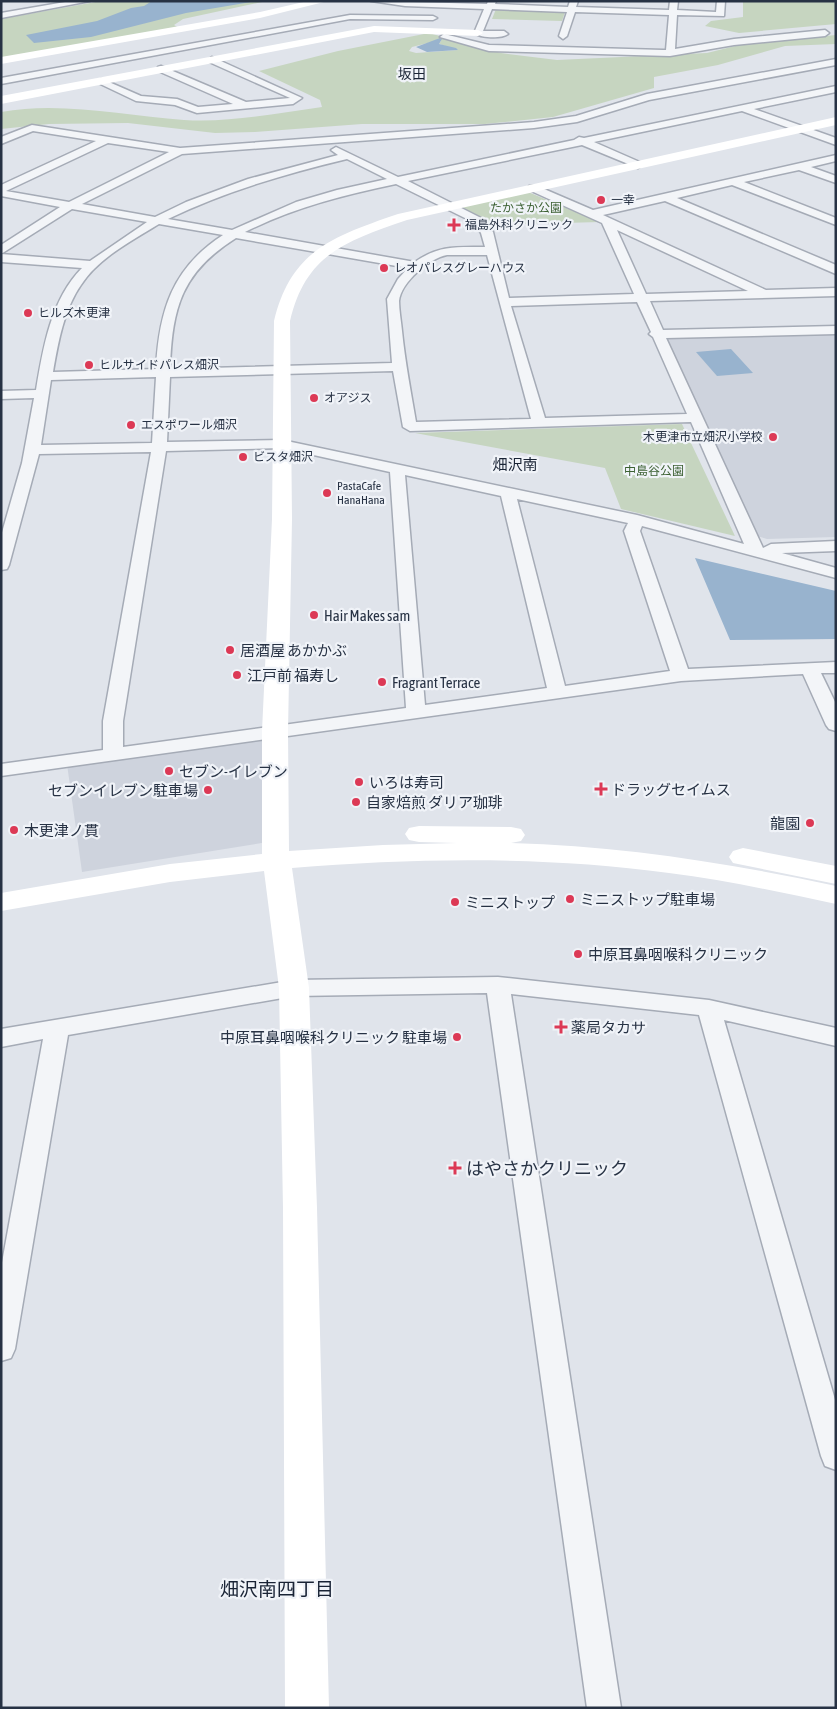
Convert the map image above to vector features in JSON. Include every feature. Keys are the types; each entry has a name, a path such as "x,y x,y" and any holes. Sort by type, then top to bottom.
{"street":[{"path":"20,1 42,10"},
{"path":"1,16 86,1"},
{"path":"1,61 212,24 323,1"},
{"path":"375,1 572,6 620,11 721,14 721,1"},
{"path":"620,11 622,1"},
{"path":"670,53 664,39 674,1"},
{"path":"426,31 440,3"},
{"path":"478,33 491,4"},
{"path":"572,6 572,23 559,36 573,36"},
{"path":"1,81 355,16 433,18"},
{"path":"212,24 276,47"},
{"path":"1,100 374,29 513,34"},
{"path":"444,37 489,48 519,45 670,53 734,42 825,32"},
{"path":"144,55 247,106"},
{"path":"100,81 139,99 177,102 196,110 292,101 297,98 212,60"},
{"path":"1,140 32,128 180,150 501,133 577,119 622,103 688,89 836,62"},
{"path":"20,77 48,91"},
{"path":"688,89 706,95"},
{"path":"113,754 113,721 159,446 166,334 172,300 187,274 210,250 234,234 298,205 396,180 836,89"},
{"path":"724,102 836,142"},
{"path":"306,1708 300,1208 294,988 275,851 275,731 282,519 282,321 284,305 297,275 308,263 326,251 366,230 403,217 836,121"},
{"path":"542,124 638,165"},
{"path":"1,189 106,140"},
{"path":"320,142 483,224 540,422"},
{"path":"1,251 32,228 180,150"},
{"path":"1,565 9,510 32,450 57,325 72,288 92,265 121,242 155,220 221,190 273,174 348,156"},
{"path":"592,214 836,158"},
{"path":"799,166 836,180"},
{"path":"734,182 836,222"},
{"path":"533,188 766,294"},
{"path":"1,193 417,266"},
{"path":"666,197 836,270"},
{"path":"607,221 656,334 756,551"},
{"path":"491,251 438,252 417,266 402,282 393,299 399,366 410,427 694,418"},
{"path":"1,258 92,265"},
{"path":"504,302 836,292"},
{"path":"656,334 836,330"},
{"path":"46,376 399,366"},
{"path":"1,395 42,394"},
{"path":"32,450 282,444 637,520 836,573"},
{"path":"397,468 416,712"},
{"path":"508,493 557,692"},
{"path":"637,520 632,531 681,674"},
{"path":"756,551 836,546"},
{"path":"1,770 681,674 836,667"},
{"path":"810,669 836,725"},
{"path":"1,885 275,851 463,833 635,843 735,856 836,875"},
{"path":"1,902 225,866 275,851 549,853 654,862 740,876 836,895"},
{"path":"498,985 604,1708"},
{"path":"1,1038 294,988 498,985 709,1008 836,1037"},
{"path":"709,1008 836,1456"},
{"path":"1,1349 57,1028"}],"shaded area":[{"name":"木更津市立畑沢小学校","path":"836,333 836,537 767,539 757,536 664,339 672,336"},
{"path":"275,731 274,841 82,872 66,757"}],"green space":[{"path":"101,1 267,1 183,19 174,25 179,28 1,59 1,19"},
{"path":"743,1 836,1 836,24 739,33 705,26 711,21 743,17"},
{"path":"496,9 565,12 562,21 492,19"},
{"path":"429,33 501,53 557,60 707,53 743,44 836,35 836,44 785,46 718,65 654,77 654,88 553,117 485,124 362,124 215,133 128,123 49,124 1,129 1,112 24,109 93,110 201,121 253,117 322,107 320,100 259,71 338,51","holes":["441,41 439,44 458,50 416,53 409,51 412,47"]},
{"name":"たかさか公園","path":"528,192 600,222 492,225 460,207"},
{"name":"中島谷公園","path":"682,424 735,536 621,509 605,468 415,433"}],"water":[{"path":"152,1 251,2 186,13 91,37 34,43 26,35 97,21 131,8 144,6"},
{"path":"440,38 442,39 439,44 458,50 427,52 416,47"},
{"path":"731,349 753,373 717,376 696,352"},
{"path":"695,558 836,591 836,639 730,640"}],"place":[{"name":"一幸","path":"601,200"},
{"name":"福島外科クリニック","path":"454,225"},
{"name":"レオパレスグレーハウス","path":"384,268"},
{"name":"ヒルズ木更津","path":"28,313"},
{"name":"ヒルサイドパレス畑沢","path":"89,365"},
{"name":"オアジス","path":"314,398"},
{"name":"エスポワール畑沢","path":"131,425"},
{"name":"木更津市立畑沢小学校","path":"773,437"},
{"name":"ビスタ畑沢","path":"243,457"},
{"name":"PastaCafe HanaHana","path":"327,493"},
{"name":"Hair Makes sam","path":"314,615"},
{"name":"居酒屋 あかかぶ","path":"230,650"},
{"name":"江戸前 福寿し","path":"237,675"},
{"name":"Fragrant Terrace","path":"382,682"},
{"name":"セブン-イレブン","path":"169,771"},
{"name":"いろは寿司","path":"359,782"},
{"name":"ドラッグセイムス","path":"601,789"},
{"name":"セブンイレブン駐車場","path":"208,790"},
{"name":"自家焙煎 ダリア珈琲","path":"356,802"},
{"name":"龍園","path":"810,823"},
{"name":"木更津ノ貫","path":"14,830"},
{"name":"ミニストップ駐車場","path":"570,899"},
{"name":"ミニストップ","path":"455,902"},
{"name":"中原耳鼻咽喉科クリニック","path":"578,954"},
{"name":"薬局タカサ","path":"561,1027"},
{"name":"中原耳鼻咽喉科クリニック 駐車場","path":"457,1037"},
{"name":"はやさかクリニック","path":"455,1168"}],"district":[{"name":"坂田","path":"412,74"},
{"name":"畑沢南","path":"515,464"},
{"name":"畑沢南四丁目","path":"277,1589"}]}
